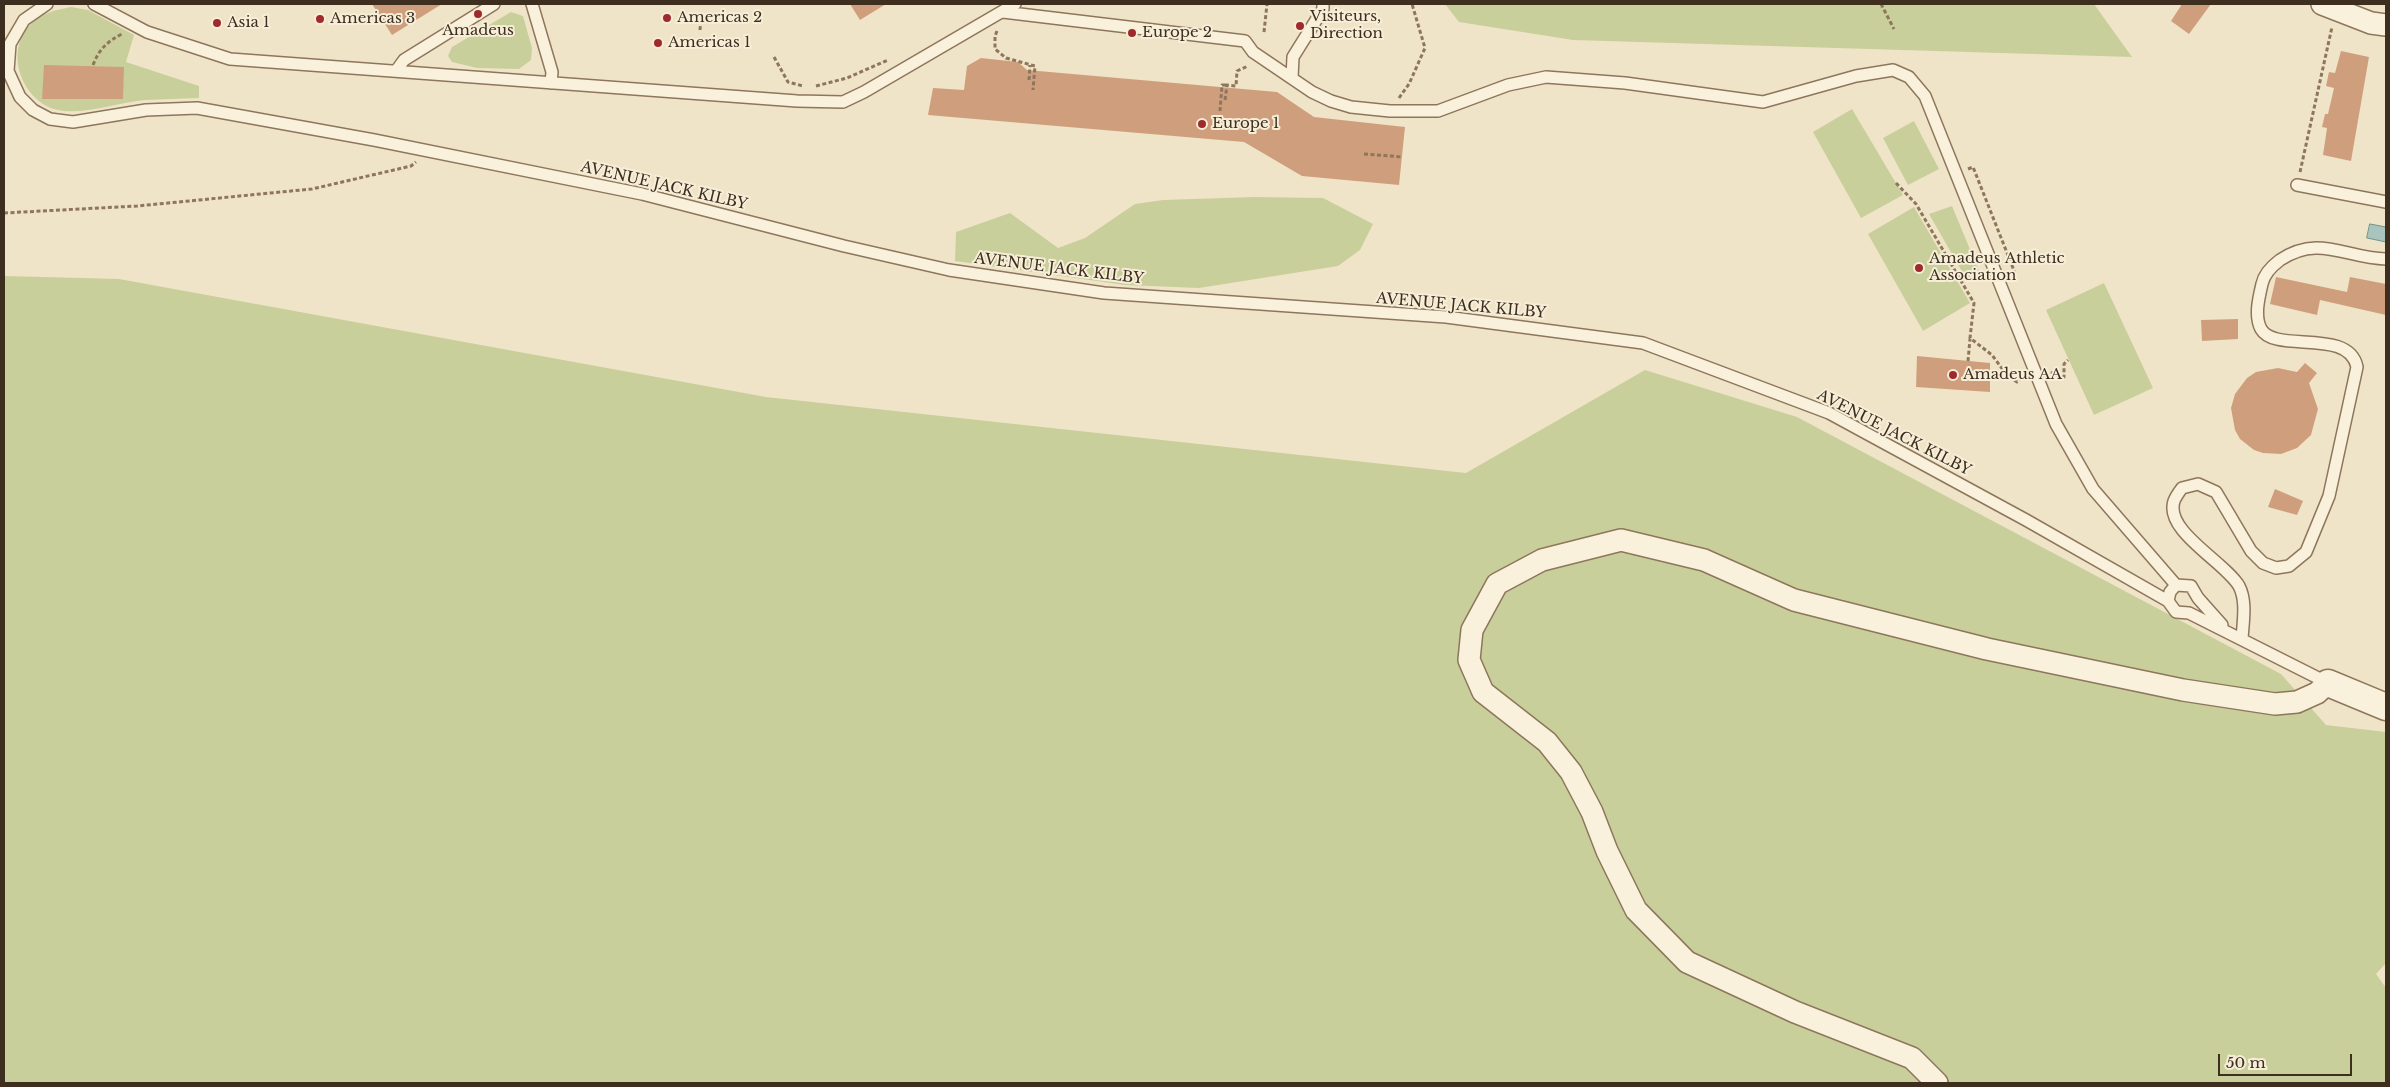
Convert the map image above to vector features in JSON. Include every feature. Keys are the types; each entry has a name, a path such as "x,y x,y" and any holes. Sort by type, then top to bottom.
{"street":[{"path":"2329,7 2371,23 2386,25"},
{"path":"1937,1083 1912,1058 1795,1012 1687,962 1636,910 1606,851 1592,812 1571,772 1547,742 1484,692 1469,660 1472,630 1497,584 1542,560 1621,540 1704,560 1794,600 1987,649 2183,690 2275,704 2298,702 2317,693 2328,683 2386,706"}],"lane":[{"name":"AVENUE JACK KILBY","path":"47,4 24,20 10,44 8,71 20,97 33,110 50,119 73,122 146,110 197,108 430,151 642,194 844,246 949,270 1104,293 1446,317 1644,343 1829,413 2026,520 2168,601 2176,612 2189,612 2328,683"},
{"path":"94,4 147,32 230,59 843,102 864,92 1015,4"},
{"path":"396,71 404,60 494,4"},
{"path":"532,4 552,72 551,83"},
{"path":"1292,78 1294,57 1323,9 1324,4"},
{"path":"1003,12 1246,41 1253,52 1331,102 1351,107 1390,111 1438,111 1508,85 1546,77 1625,83 1764,102 1856,76 1893,70 1909,77 1925,96 2056,424 2093,489 2176,585 2170,592 2168,601"},
{"path":"2297,185 2386,202"},
{"path":"2242,639 2244,601 2239,587 2230,573 2184,533 2174,517 2174,502 2182,488 2198,484 2216,492 2252,551 2263,563 2276,568 2289,566 2306,552 2329,496 2357,367 2355,360 2349,352 2336,346 2270,337 2261,329 2258,317 2258,300 2263,278 2274,264 2295,250 2312,248 2335,249 2370,258 2386,259"},
{"name":"AVENUE JACK KILBY","path":"2176,585 2191,586 2198,598 2227,630"},
{"path":"2189,612 2197,604 2198,598"}],"path":[{"path":"1264,32 1268,4"},
{"path":"1390,111 1409,84 1424,48 1412,4"},
{"path":"1881,4 1894,29"},
{"path":"2297,185 2329,7"},
{"path":"700,30 701,18"},
{"path":"998,28 995,36 995,49 1006,58 1035,66 1033,90"},
{"path":"93,65 97,55 109,40 123,33 138,40 147,32"},
{"path":"774,57 788,82 809,88 847,78 891,58"},
{"path":"1029,80 1030,65"},
{"path":"1220,110 1222,85 1236,86 1237,72"},
{"path":"1226,85 1226,100"},
{"path":"4,213 137,206 312,189 411,166 430,151"},
{"path":"1364,154 1402,157"},
{"path":"1967,170 1973,167 2015,273"},
{"path":"1896,183 1916,204 1974,303 1968,361"},
{"path":"1970,338 1992,355 2006,374 2017,382 2025,376"},
{"path":"2045,367 2062,378 2064,377 2064,364 2068,360"}],"green space":[{"path":"1445,4 2094,4 2132,57 1573,40 1459,22"},
{"path":"71,7 88,10 134,35 126,62 199,86 199,98 135,101 75,111 54,109 43,104 25,85 20,73 18,48 22,36 34,21 59,9"},
{"path":"511,12 523,16 532,48 531,60 519,69 477,68 452,62 448,56 452,47"},
{"path":"1852,109 1903,195 1861,218 1813,132"},
{"path":"1914,121 1939,169 1908,185 1883,138"},
{"path":"1255,197 1323,198 1373,224 1360,250 1338,266 1199,288 1125,285 955,261 956,232 1010,213 1058,248 1085,238 1135,204 1163,200"},
{"path":"1952,206 1981,276 1968,282 1929,214"},
{"name":"Amadeus Athletic Association","path":"1914,207 1970,303 1923,331 1868,234"},
{"path":"4,276 119,279 766,397 1466,473 1645,370 1797,417 2281,674 2326,725 2386,732 2386,963 2376,974 2386,988 2386,1083 4,1083"},
{"path":"2104,283 2153,388 2094,415 2046,310"}],"water":[{"path":"2370,224 2386,227 2386,242 2367,238"}],"building":[{"path":"372,4 442,4 392,35"},
{"path":"850,4 886,4 860,20"},
{"path":"2182,4 2211,4 2189,34 2171,21"},
{"path":"2341,51 2369,57 2351,161 2323,155 2327,128 2322,127 2325,114 2328,114 2334,88 2326,86 2329,72 2335,73"},
{"name":"Europe 1","path":"981,58 1018,62 1027,70 1277,92 1314,117 1405,127 1399,185 1302,176 1244,142 928,115 933,88 964,90 967,66"},
{"path":"44,65 124,67 123,99 42,99"},
{"path":"2276,277 2347,292 2350,277 2386,284 2386,315 2320,300 2317,315 2270,304"},
{"path":"2238,319 2238,339 2202,341 2201,320"},
{"name":"Amadeus AA","path":"1917,356 1990,363 1990,392 1916,387"},
{"path":"2305,363 2317,373 2309,383 2318,409 2311,435 2297,448 2281,454 2263,453 2254,450 2240,439 2235,430 2231,408 2235,394 2247,378 2256,372 2278,368 2297,372"},
{"path":"2275,489 2303,501 2297,515 2268,507"}],"place":[{"name":"Amadeus","path":"478,14"},
{"name":"Americas 2","path":"667,18"},
{"name":"Americas 3","path":"320,19"},
{"name":"Asia 1","path":"217,23"},
{"name":"Visiteurs, Direction","path":"1300,26"},
{"name":"Europe 2","path":"1132,33"},
{"name":"Americas 1","path":"658,43"},
{"name":"Europe 1","path":"1202,124"},
{"name":"Amadeus Athletic Association","path":"1919,268"},
{"name":"Amadeus AA","path":"1953,375"}]}
